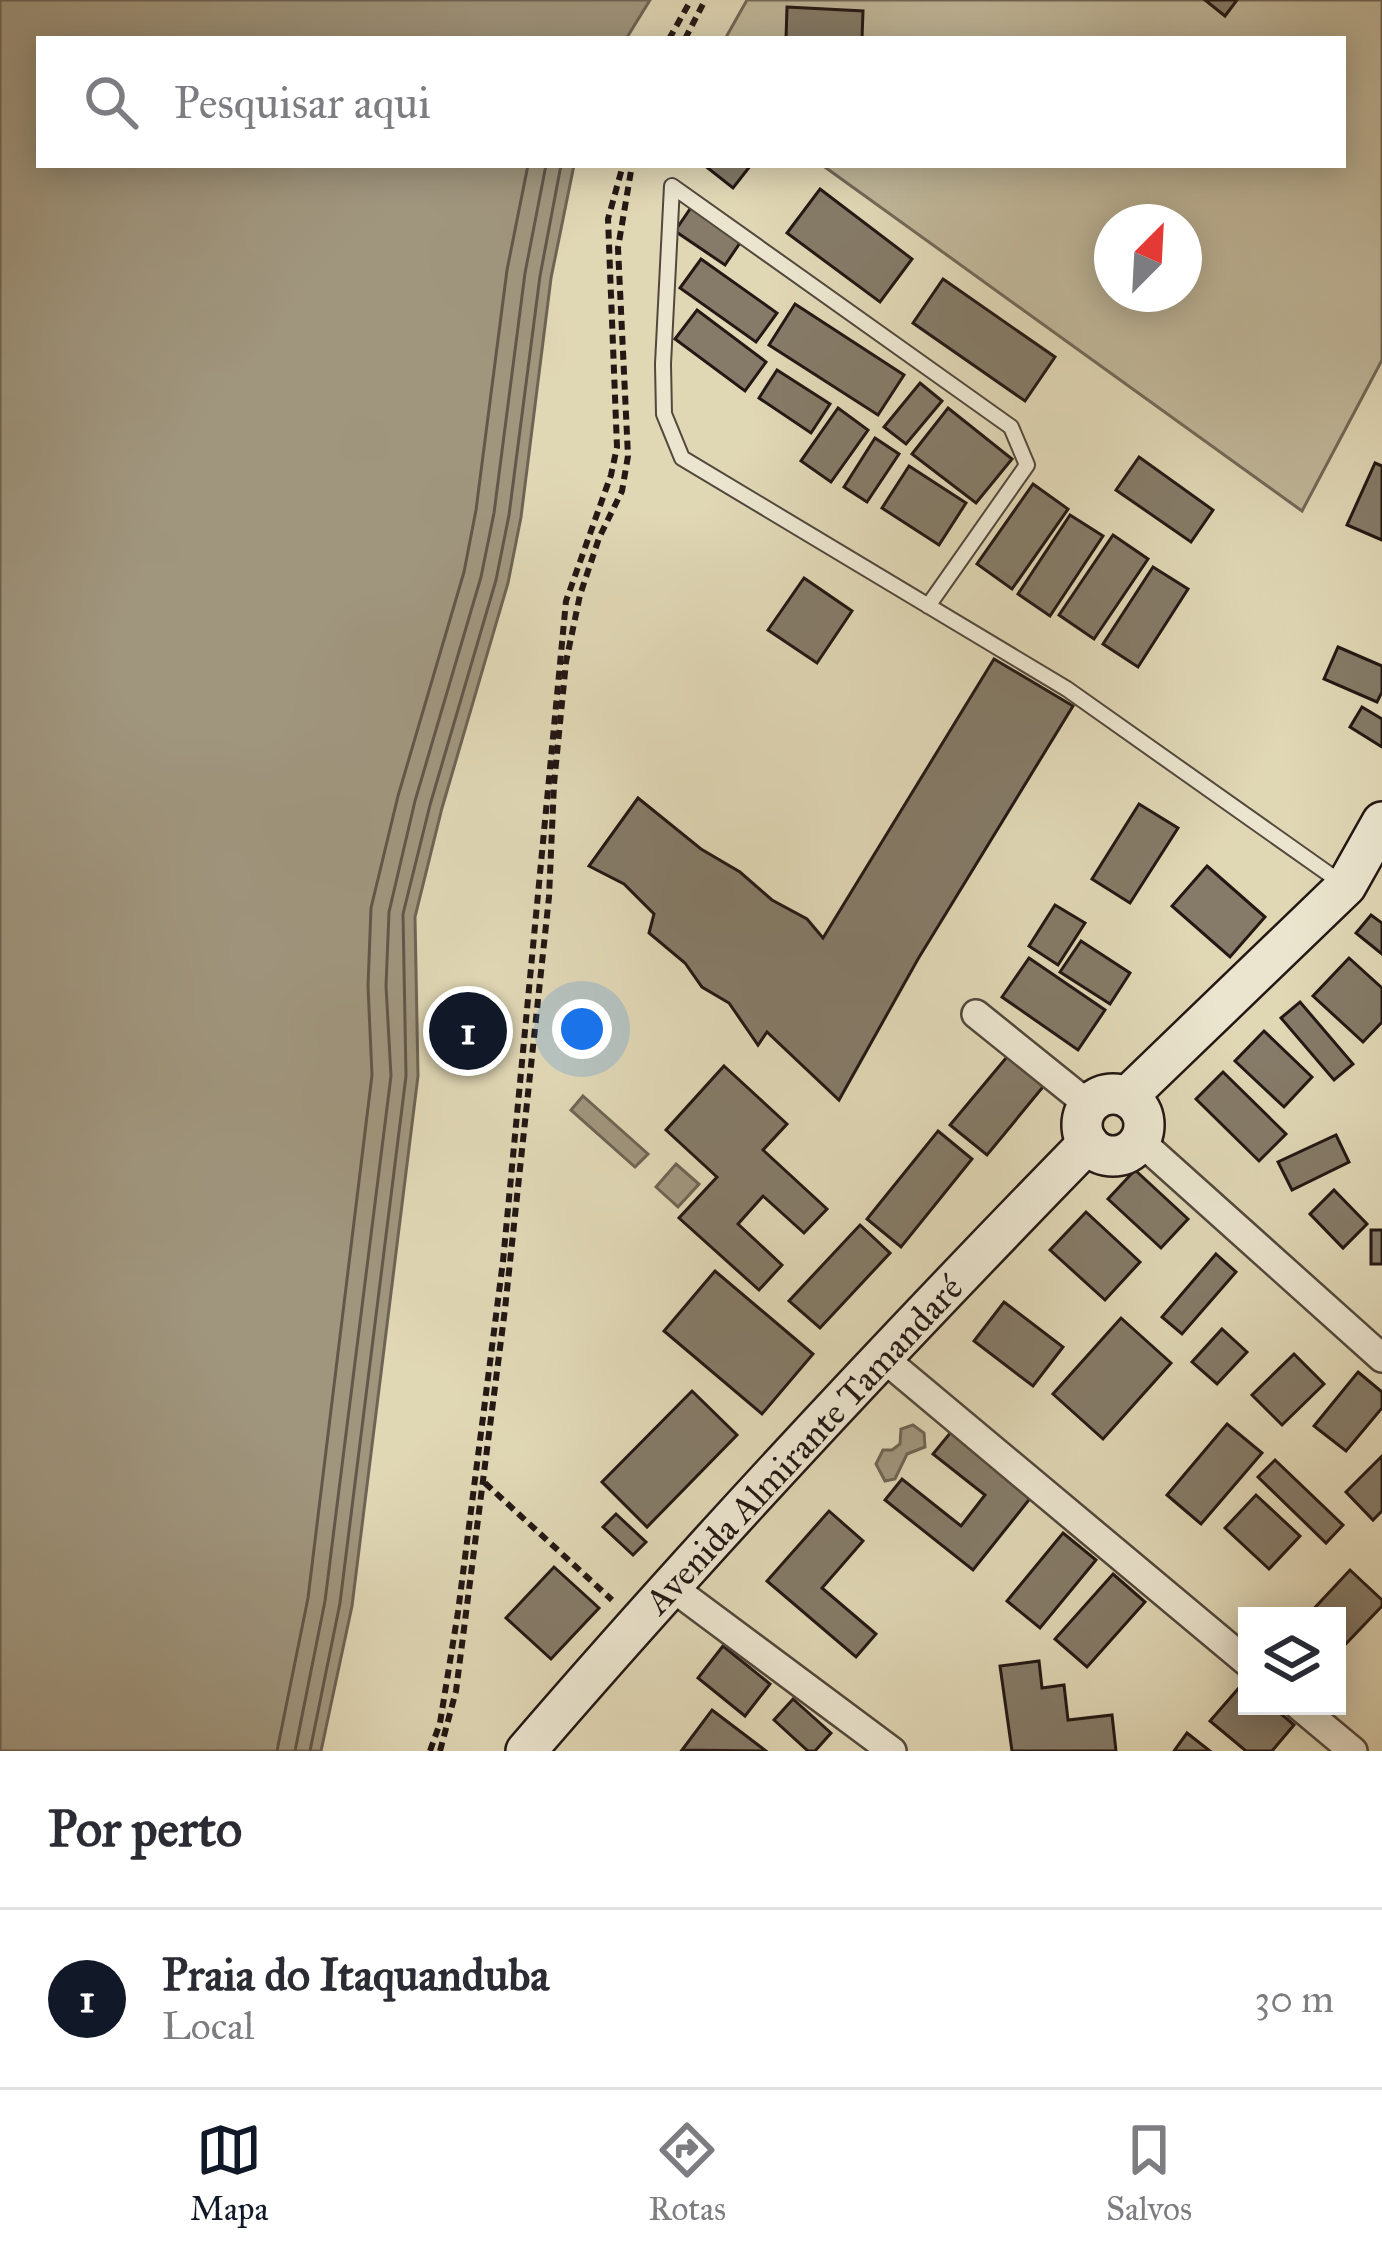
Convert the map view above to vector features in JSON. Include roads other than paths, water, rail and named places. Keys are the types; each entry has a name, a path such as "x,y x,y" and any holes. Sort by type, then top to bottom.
{"main road":[{"name":"Avenida Almirante Tamandaré","path":"526,1751 669,1585 1101,1115 1346,886 1382,822"},
{"path":"1142,1111 1141,1141 1115,1156 1095,1150 1101,1115 1142,1111"}],"street":[{"path":"976,1014 1101,1115"},
{"path":"1141,1141 1382,1358"},
{"path":"881,1355 1238,1654"},
{"path":"669,1585 892,1751"},
{"path":"1310,1715 1353,1751"}],"lane":[{"path":"928,606 1027,466 1010,427 672,185 664,414 682,458 928,606 1067,689 1346,886"}],"water":[{"path":"0,0 650,0 628,36 36,36 36,168 573,168 551,278 521,517 508,583 415,917 418,1076 352,1606 321,1751 0,1751"},
{"path":"583,1096 648,1154 635,1167 571,1110"},
{"path":"676,1164 699,1184 678,1207 656,1187"},
{"path":"913,1425 924,1433 925,1447 907,1454 895,1479 885,1481 876,1464 883,1450 900,1444 901,1429"}],"place":[{"name":"Praia do Itaquanduba","path":"468,1031"}]}
